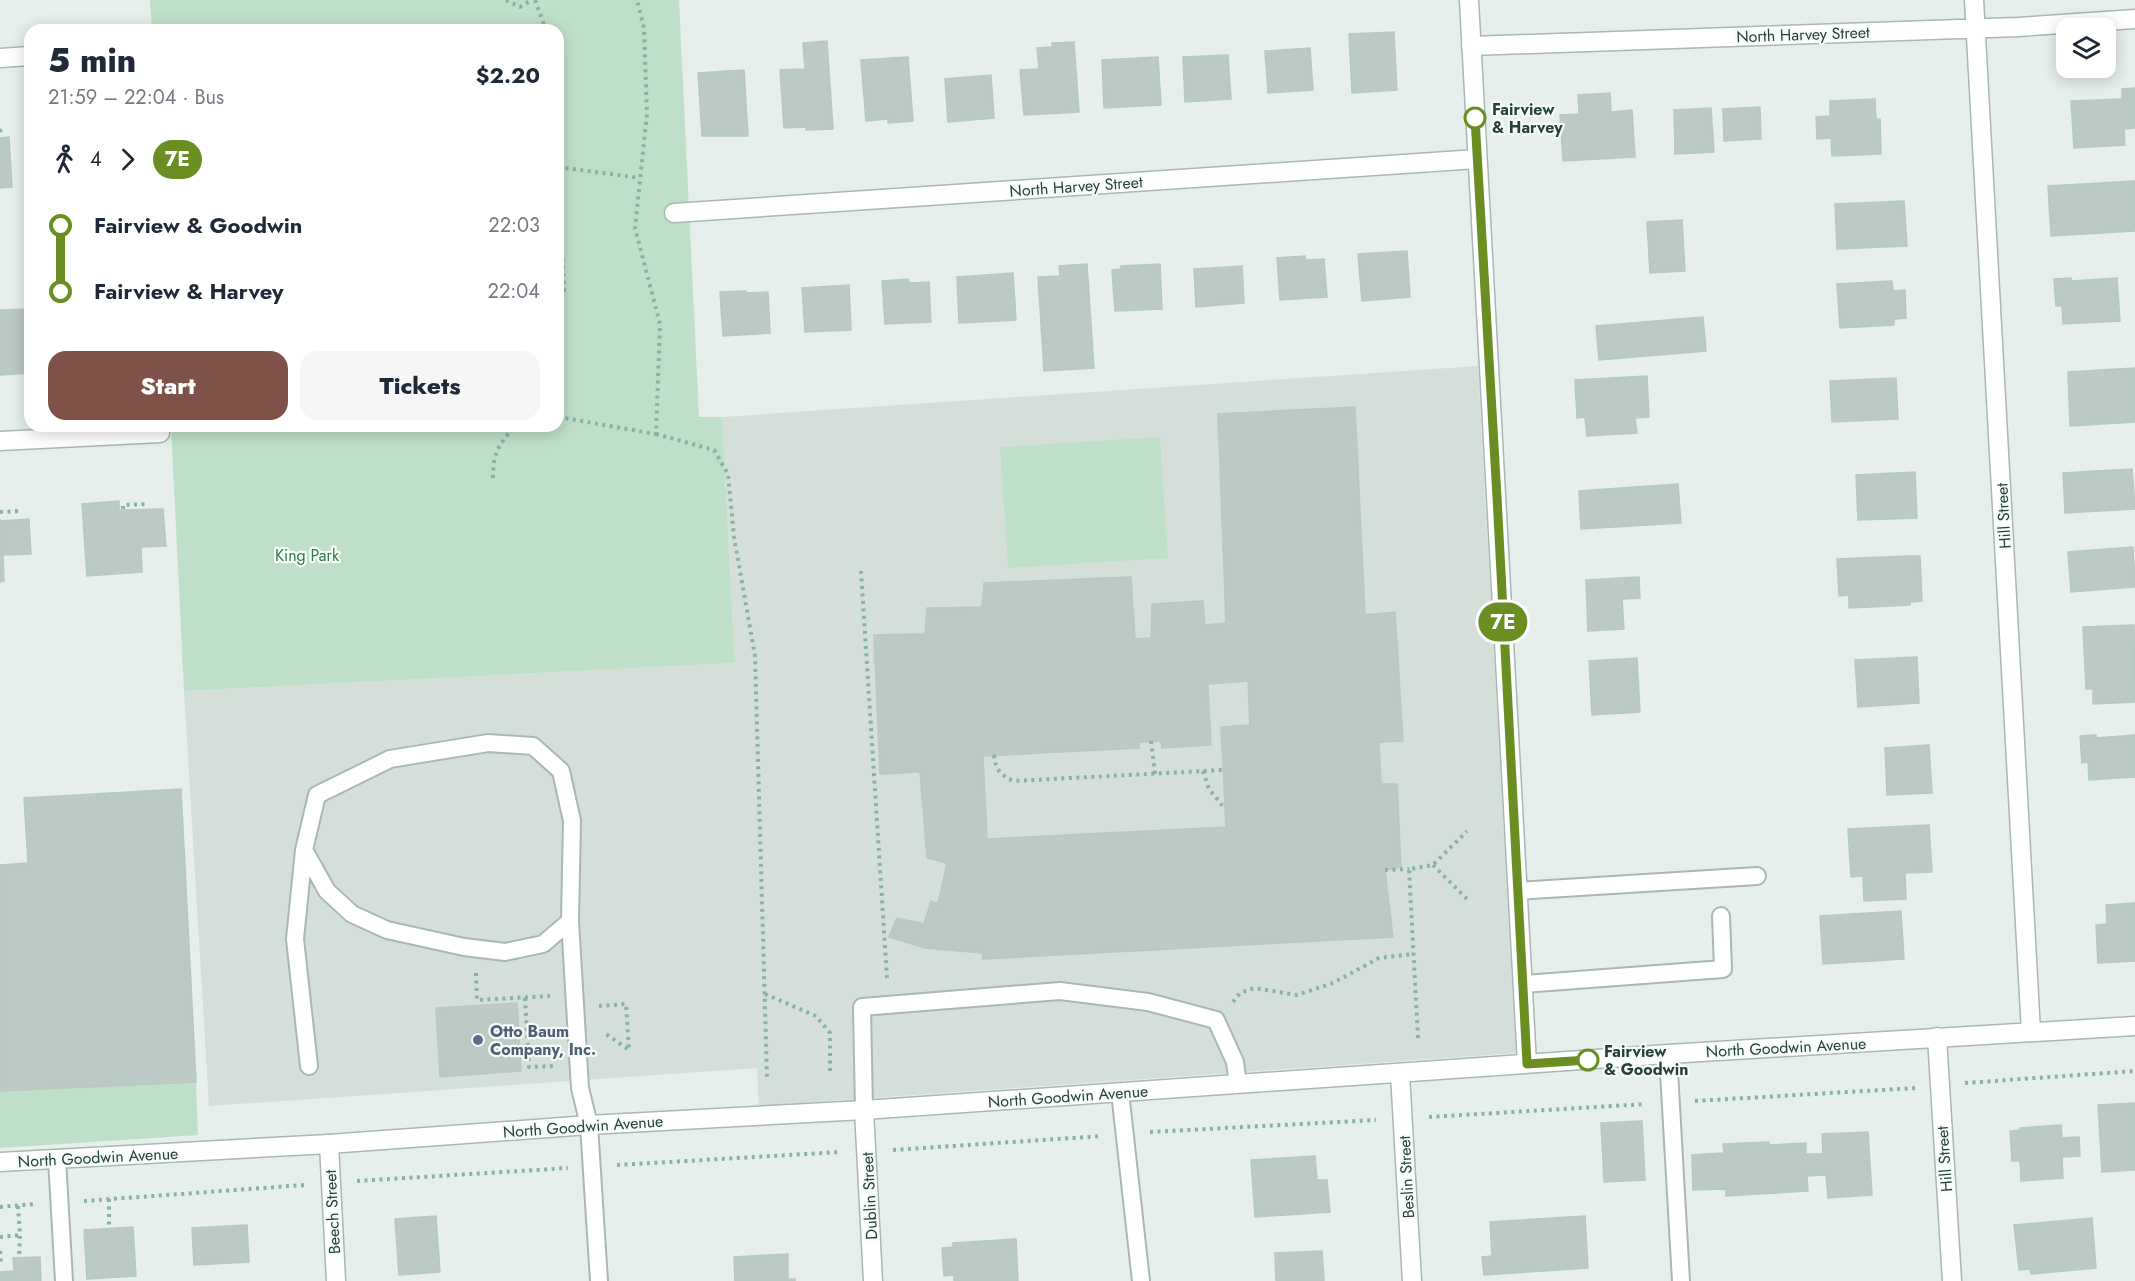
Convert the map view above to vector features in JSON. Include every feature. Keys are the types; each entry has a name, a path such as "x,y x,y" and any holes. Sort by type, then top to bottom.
{"street":[{"path":"1468,0 1497,485 1527,1064"},
{"name":"Hill Street","path":"1974,0 2031,1032"},
{"name":"North Harvey Street","path":"1471,46 2018,27 2135,19"},
{"path":"0,58 24,56"},
{"name":"North Harvey Street","path":"674,213 1477,159"},
{"path":"0,441 160,433"},
{"name":"North Goodwin Avenue","path":"0,1162 864,1110 1668,1054 2135,1026"},
{"name":"Hill Street","path":"1937,1037 1952,1281"},
{"name":"Beslin Street","path":"1400,1074 1412,1281"},
{"name":"Dublin Street","path":"864,1110 873,1281"},
{"name":"Beech Street","path":"329,1144 336,1281"}],"lane":[{"path":"309,1066 295,939 304,850 317,795 390,759 488,743 533,746 561,771 572,820 570,921 578,1065 580,1088 589,1125 598,1281"},
{"path":"304,850 327,891 352,914 387,930 505,952 543,944 570,921"},
{"path":"1517,891 1757,876"},
{"path":"1523,984 1723,969 1721,916"},
{"path":"864,1110 862,1007 1060,991 1149,1002 1216,1020 1235,1062 1238,1084"},
{"path":"1668,1054 1681,1281"},
{"path":"1120,1092 1141,1281"},
{"path":"57,1159 64,1281"}],"path":[{"path":"506,0 519,7 533,0 543,24"},
{"path":"637,0 644,28 646,114 635,228 660,324 656,434"},
{"path":"564,168 640,178"},
{"path":"564,264 564,290"},
{"path":"564,418 656,434 714,450 728,474 734,537 755,656 767,1078"},
{"path":"493,478 493,459 510,432"},
{"path":"123,509 123,505 148,504"},
{"path":"0,512 22,511"},
{"path":"861,571 887,978"},
{"path":"1151,741 1155,774"},
{"path":"994,755 995,765 1003,777 1014,781 1223,770"},
{"path":"1203,771 1209,789 1225,809"},
{"path":"1385,870 1433,865 1467,831"},
{"path":"1433,865 1470,902"},
{"path":"1409,869 1418,1038"},
{"path":"474,948 477,1000 525,998 575,1005 626,1004 629,1050 575,1005"},
{"path":"1228,1010 1240,993 1254,988 1297,996 1333,983 1379,958 1413,954"},
{"path":"765,994 816,1016 830,1033 830,1074"},
{"path":"525,998 529,1067 578,1065"},
{"path":"1968,1083 2135,1071"},
{"path":"79,1201 298,1185"},
{"path":"108,1199 109,1229"},
{"path":"0,1207 39,1204"},
{"path":"18,1206 19,1258"},
{"path":"0,1237 20,1235"},
{"path":"0,1251 1,1265"}],"shaded area":[{"path":"1478,366 1516,1053 759,1106 757,1068 209,1106 184,691 735,663 722,417"}],"green space":[{"name":"King Park","path":"150,0 679,0 699,417 722,417 735,663 184,691 171,432 564,432 564,24 152,24"},
{"path":"1160,437 1168,558 1008,568 1000,447"},
{"path":"196,1082 198,1135 0,1148 0,1091"}],"building":[{"path":"1394,32 1397,90 1352,93 1349,34"},
{"path":"827,41 833,129 784,128 780,70 805,69 803,43"},
{"path":"1074,42 1079,112 1024,115 1020,70 1039,69 1037,48 1052,47 1052,43"},
{"path":"1310,48 1313,90 1268,93 1265,51"},
{"path":"1228,55 1231,99 1185,102 1183,57"},
{"path":"908,57 913,121 888,123 888,119 866,121 861,60"},
{"path":"1158,57 1161,105 1104,108 1102,60"},
{"path":"744,70 748,136 702,136 698,73"},
{"path":"991,75 994,118 948,122 945,79"},
{"path":"2135,88 2135,128 2124,129 2125,145 2074,148 2071,101 2122,99 2122,89"},
{"path":"1610,93 1611,112 1632,110 1635,157 1563,161 1560,115 1579,114 1578,95"},
{"path":"1875,99 1876,119 1880,119 1881,154 1832,156 1831,138 1817,139 1816,117 1830,116 1830,101"},
{"path":"1760,107 1761,139 1724,141 1723,109"},
{"path":"1711,108 1714,152 1675,154 1674,110"},
{"path":"9,137 12,187 0,188 0,138"},
{"path":"2135,181 2135,231 2051,236 2048,186"},
{"path":"1904,201 1907,246 1837,249 1835,204"},
{"path":"1682,220 1685,271 1650,273 1647,222"},
{"path":"1407,251 1410,297 1362,301 1358,254"},
{"path":"1305,256 1306,260 1324,259 1327,297 1280,300 1277,258"},
{"path":"1087,264 1094,368 1044,371 1038,277 1060,276 1059,266"},
{"path":"1160,264 1162,309 1115,311 1112,270 1121,269 1121,266"},
{"path":"1242,266 1244,303 1196,307 1194,269"},
{"path":"1013,273 1016,320 959,323 957,277"},
{"path":"2071,278 2071,281 2117,278 2120,321 2063,324 2062,306 2056,306 2054,279"},
{"path":"908,279 909,283 929,282 931,322 885,324 882,281"},
{"path":"1892,281 1893,291 1905,290 1906,318 1894,319 1894,325 1840,328 1837,284"},
{"path":"849,285 851,330 805,332 802,288"},
{"path":"746,291 746,293 768,292 770,333 723,336 720,292"},
{"path":"24,309 24,373 0,375 0,310"},
{"path":"1703,317 1706,351 1599,360 1596,326"},
{"path":"2135,368 2135,422 2070,426 2068,372"},
{"path":"1647,376 1649,417 1635,418 1637,433 1587,436 1585,417 1577,418 1575,380"},
{"path":"1896,378 1898,419 1832,422 1830,381"},
{"path":"1355,407 1365,615 1395,612 1403,741 1379,742 1381,784 1397,784 1401,867 1385,870 1393,937 983,959 982,953 925,948 889,937 897,918 924,924 931,901 938,904 947,863 927,858 920,772 880,774 874,635 925,634 927,608 982,607 984,583 1131,577 1135,639 1151,638 1152,604 1203,601 1205,625 1226,623 1218,414","holes":["1248,681 1250,725 1221,727 1226,827 987,839 983,756 1139,748 1139,742 1161,741 1162,748 1211,745 1208,684"]},
{"path":"2132,469 2135,509 2065,513 2063,473"},
{"path":"1915,472 1917,518 1858,520 1856,475"},
{"path":"1678,484 1681,523 1581,529 1579,491"},
{"path":"119,501 119,510 163,509 166,546 141,547 142,572 87,576 82,504"},
{"path":"29,519 31,554 3,555 4,581 0,582 0,521"},
{"path":"2133,547 2135,587 2071,592 2068,552"},
{"path":"1920,556 1922,601 1910,602 1910,605 1849,608 1849,595 1839,596 1837,559"},
{"path":"1639,577 1640,598 1622,599 1624,629 1588,631 1586,580"},
{"path":"2134,625 2135,702 2093,704 2093,689 2086,689 2083,627"},
{"path":"1917,657 1919,703 1858,707 1855,660"},
{"path":"1637,658 1640,712 1592,715 1589,661"},
{"path":"2096,735 2096,738 2135,735 2135,777 2089,780 2088,762 2082,763 2080,736"},
{"path":"1929,745 1932,793 1887,795 1885,748"},
{"path":"181,789 196,1082 0,1091 0,865 28,863 24,798"},
{"path":"1929,825 1932,872 1905,873 1906,899 1864,901 1863,876 1851,877 1848,829"},
{"path":"2135,903 2135,961 2098,963 2096,925 2107,924 2106,905"},
{"path":"1901,911 1904,959 1823,964 1820,916"},
{"name":"Otto Baum Company, Inc.","path":"517,1003 521,1071 440,1077 436,1008"},
{"path":"2135,1103 2135,1170 2102,1172 2098,1105"},
{"path":"1642,1121 1645,1180 1604,1182 1601,1123"},
{"path":"2061,1125 2062,1138 2079,1137 2080,1156 2062,1157 2063,1178 2021,1181 2020,1161 2012,1161 2010,1131 2021,1130 2020,1128"},
{"path":"1868,1132 1872,1195 1828,1198 1826,1175 1807,1176 1808,1191 1726,1196 1726,1189 1693,1190 1692,1155 1724,1153 1723,1144 1806,1143 1806,1154 1823,1154 1822,1134"},
{"path":"1315,1156 1317,1180 1327,1180 1330,1212 1255,1217 1251,1160"},
{"path":"436,1216 440,1272 399,1275 395,1219"},
{"path":"1585,1216 1588,1268 1484,1275 1482,1257 1492,1256 1490,1222"},
{"path":"2092,1218 2096,1268 2031,1274 2030,1269 2019,1270 2014,1225"},
{"path":"247,1225 249,1262 194,1265 192,1228"},
{"path":"133,1227 136,1276 87,1279 84,1230"},
{"path":"1016,1239 1018,1281 954,1281 954,1275 944,1276 942,1248 953,1247 953,1243"},
{"path":"1322,1251 1324,1281 1276,1281 1275,1253"},
{"path":"788,1254 788,1279 795,1279 795,1281 735,1281 734,1257"},
{"path":"40,1257 41,1281 0,1281 0,1272 14,1271 13,1258"}],"bus line":[{"name":"7E","path":"1475,118 1527,1064 1588,1060"}],"place":[{"name":"Fairview & Harvey","path":"1475,118"},
{"name":"Otto Baum Company, Inc.","path":"478,1040"},
{"name":"Fairview & Goodwin","path":"1588,1060"}]}
